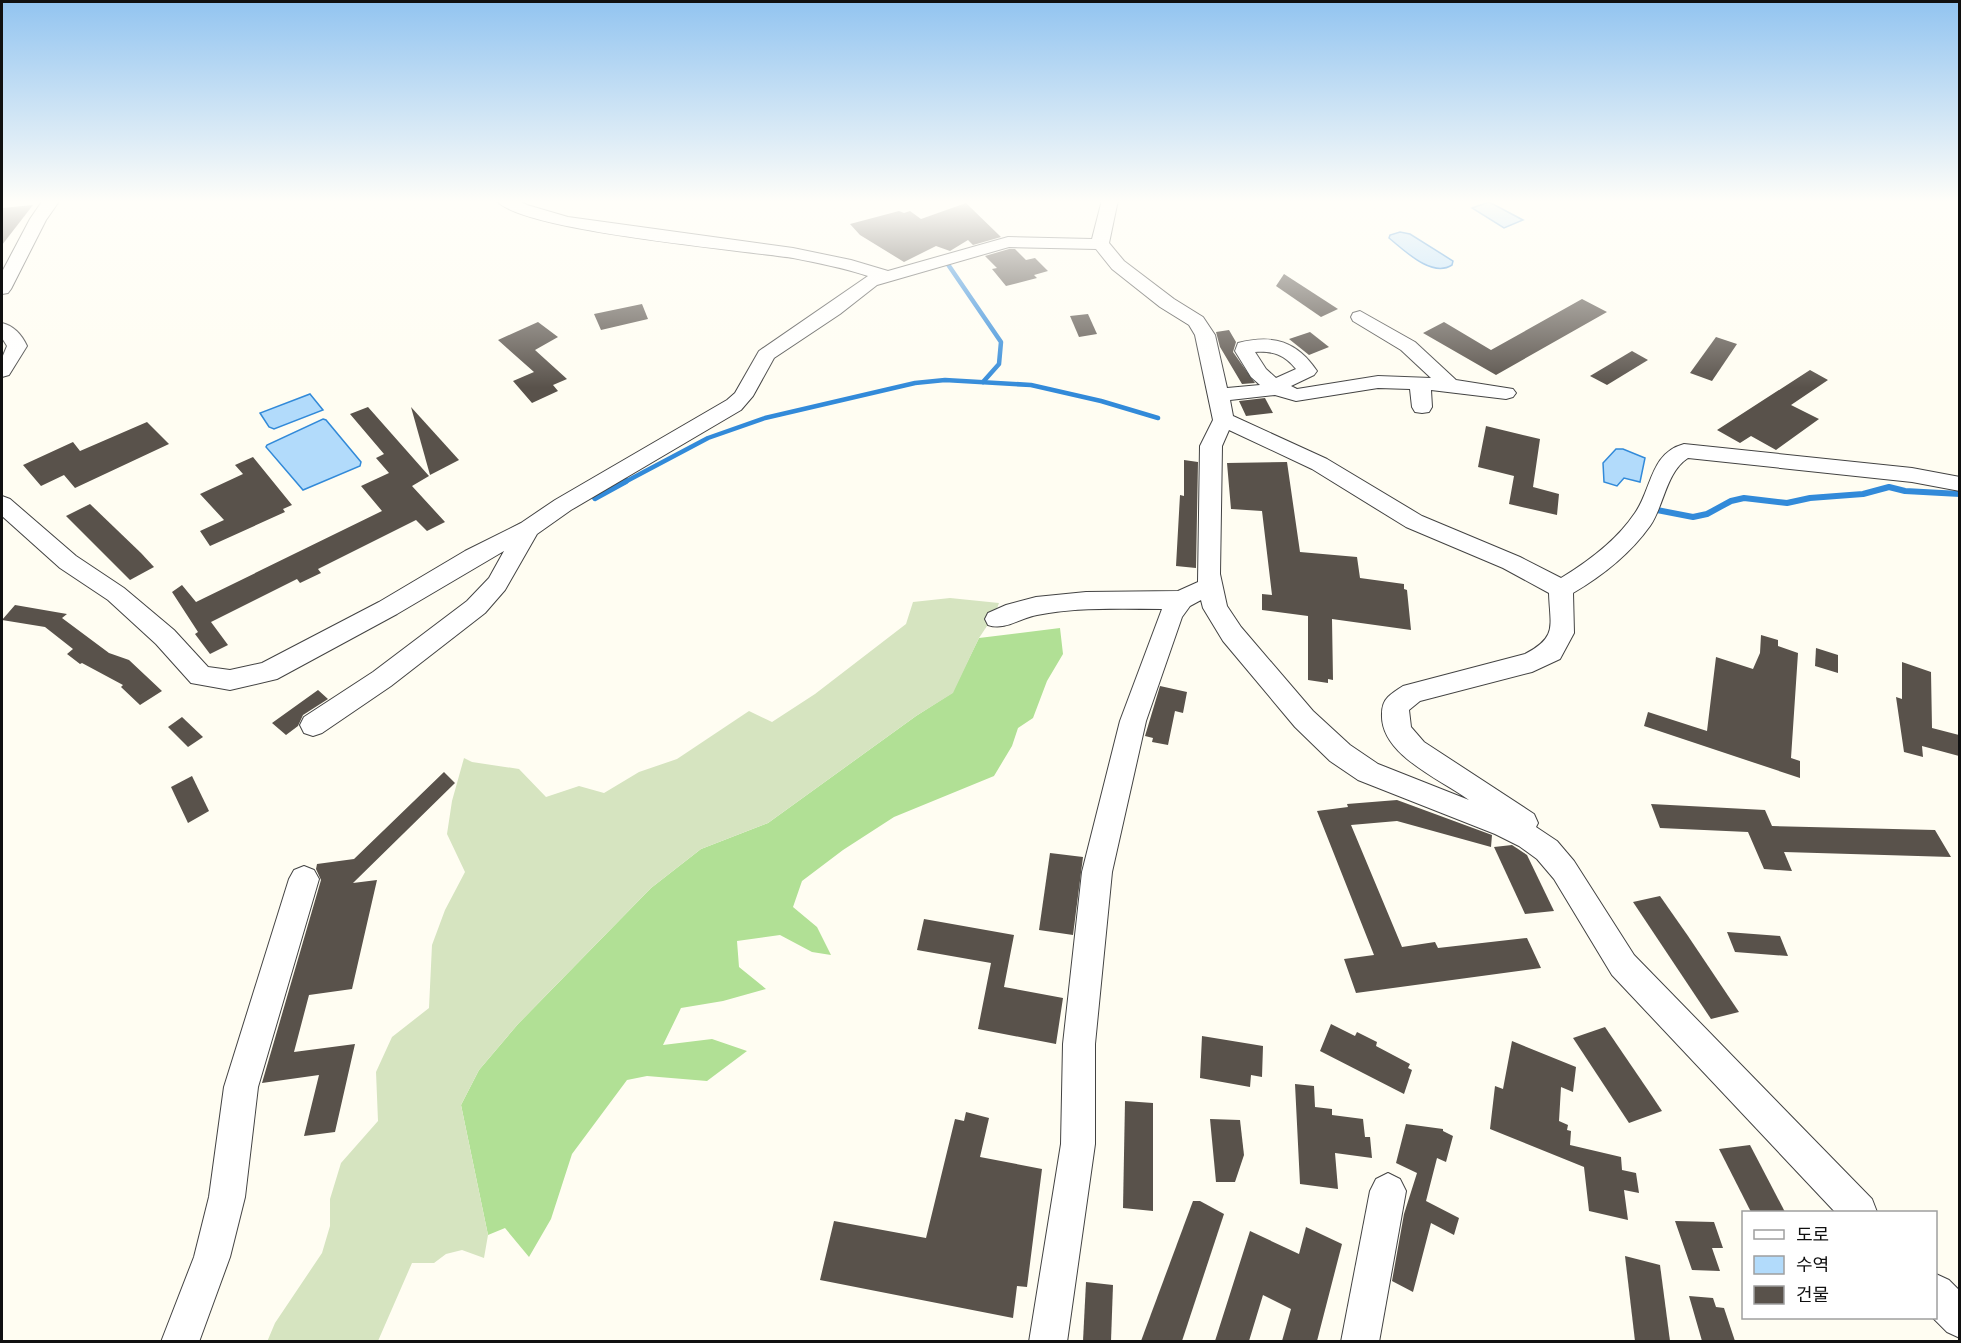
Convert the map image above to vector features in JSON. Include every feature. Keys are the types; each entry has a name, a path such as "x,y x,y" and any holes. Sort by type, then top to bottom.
{"street":[{"path":"2,289 16,263"},
{"path":"840,263 886,276"},
{"path":"2,504 68,562 116,594 165,637 200,676 230,680 268,672 388,608 473,557 529,529 563,505 734,405 743,396 766,355 785,340 833,310 871,281 934,263"},
{"path":"1116,263 1167,303 1196,321 1204,335 1212,361 1220,407 1211,446 1208,574 1215,608 1232,634 1304,719 1340,753 1368,772 1505,825 1529,837 1547,850"},
{"path":"1360,317 1408,346 1450,385"},
{"path":"2,329 14,339 17,346 2,371"},
{"path":"1220,407 1273,387 1296,395 1378,382 1420,383 1506,393"},
{"path":"1420,383 1422,407"},
{"path":"1220,407 1350,480 1424,526 1494,555 1561,589"},
{"path":"1561,589 1589,573 1619,547 1644,518 1666,466 1674,456 1684,451 1912,475 1959,484"},
{"path":"313,724 382,679 453,627 476,607 497,584 529,529"},
{"path":"997,619 1028,607 1056,603 1181,600 1210,586"},
{"path":"1561,589 1562,633 1551,652 1532,662 1412,693 1396,705 1395,718 1398,732 1414,750 1522,821 1564,870 1623,965 1858,1211"},
{"path":"1048,1341 1078,1144 1079,1044 1097,872 1133,721 1170,614 1181,600"},
{"path":"180,1341 212,1257 227,1197 241,1087 304,879"},
{"path":"1360,1341 1388,1191"},
{"path":"1937,1295 1959,1319"}],"green space":[{"path":"950,598 999,603 995,614 979,638 953,693 916,716 768,823 701,849 651,888 518,1024 479,1070 461,1105 488,1235 484,1258 462,1250 446,1254 434,1263 412,1263 378,1341 267,1342 275,1323 322,1253 330,1226 330,1199 341,1163 378,1121 376,1072 392,1037 429,1008 432,945 445,910 465,872 447,834 452,801 464,758 472,762 519,769 546,797 579,786 604,793 639,772 677,759 749,711 772,722 815,694 906,624 913,602"},
{"path":"1060,628 1063,654 1047,681 1033,718 1018,728 1012,746 994,776 894,817 843,850 802,881 793,907 817,927 831,955 812,952 780,935 737,941 739,967 766,989 723,1001 681,1008 663,1045 712,1039 747,1051 707,1081 647,1076 627,1080 572,1154 551,1219 529,1257 505,1228 488,1235 461,1105 479,1070 518,1024 651,888 701,849 768,823 916,716 952,693 979,638"}],"water":[{"path":"1422,263 1453,263 1444,268 1427,266"},
{"path":"310,394 323,410 274,429 269,427 260,413"},
{"path":"323,419 361,462 360,466 303,490 266,447"},
{"path":"1616,449 1623,449 1645,458 1640,482 1624,478 1617,486 1604,482 1603,463"}],"building":[{"path":"992,263 1040,263 1048,271 1034,275 1037,278 1006,286 992,269 997,268"},
{"path":"1284,274 1338,309 1321,317 1276,286"},
{"path":"1582,299 1607,312 1496,375 1423,333 1444,322 1491,350"},
{"path":"642,304 648,319 601,330 594,314"},
{"path":"1088,314 1097,334 1079,337 1070,316"},
{"path":"538,322 558,337 535,350 567,379 553,385 558,391 532,403 513,381 534,372 498,340"},
{"path":"1229,330 1236,342 1233,352 1255,383 1242,384 1220,347 1216,332"},
{"path":"1310,332 1329,347 1309,355 1289,339"},
{"path":"1716,337 1737,344 1712,381 1690,373"},
{"path":"1632,351 1648,360 1607,385 1590,376"},
{"path":"1810,370 1828,380 1791,405 1819,419 1776,450 1751,436 1740,443 1717,430"},
{"path":"1265,398 1273,413 1246,416 1239,401"},
{"path":"368,407 429,476 412,486 445,522 427,531 416,520 318,569 321,573 300,583 297,579 211,622 228,645 210,654 195,634 198,632 172,592 182,585 196,602 382,511 361,486 389,473 376,458 384,454 350,414"},
{"path":"411,407 459,460 430,475"},
{"path":"147,422 169,444 75,488 64,475 41,486 23,465 73,442 80,451"},
{"path":"1486,426 1540,439 1533,487 1559,494 1557,515 1509,504 1514,476 1478,467"},
{"path":"253,457 292,505 283,509 285,512 210,546 200,531 224,520 200,494 243,474 235,465"},
{"path":"1184,460 1198,462 1196,568 1176,566 1180,495 1184,496"},
{"path":"1287,462 1300,552 1357,557 1360,578 1404,584 1404,589 1407,590 1411,630 1332,619 1333,680 1328,679 1328,683 1308,680 1308,616 1262,610 1262,594 1272,595 1262,511 1231,509 1227,463"},
{"path":"90,504 154,567 130,580 66,516"},
{"path":"15,605 67,614 62,618 109,653 129,660 162,691 140,705 121,687 123,685 80,664 67,654 73,649 45,627 2,620"},
{"path":"1761,635 1778,640 1778,646 1798,653 1791,758 1800,761 1800,778 1644,726 1648,712 1707,731 1716,657 1753,669 1760,653"},
{"path":"1816,648 1838,655 1838,673 1815,666"},
{"path":"1902,662 1931,672 1932,728 1959,735 1959,756 1922,746 1923,757 1904,752 1896,697 1902,699"},
{"path":"1160,686 1187,692 1183,713 1175,711 1168,745 1152,742 1153,738 1145,736"},
{"path":"318,690 328,699 303,715 298,726 286,735 272,723"},
{"path":"182,717 203,737 188,747 168,727"},
{"path":"444,772 455,783 353,883 377,880 352,989 309,995 294,1052 355,1044 335,1132 304,1136 319,1075 262,1083 321,880 316,869 317,864 354,859"},
{"path":"192,776 209,811 188,823 171,787"},
{"path":"1397,800 1492,835 1491,847 1397,821 1351,825 1402,947 1435,942 1438,948 1527,938 1541,968 1356,993 1344,959 1374,955 1317,811 1348,807 1347,804"},
{"path":"1651,804 1765,810 1772,826 1935,830 1951,857 1784,852 1792,871 1764,869 1748,832 1660,828"},
{"path":"1512,845 1527,855 1554,911 1525,914 1494,847"},
{"path":"1050,853 1083,857 1073,935 1039,930"},
{"path":"1660,896 1739,1012 1711,1019 1633,902"},
{"path":"924,919 1014,935 1004,987 1063,998 1056,1044 978,1029 991,963 917,950"},
{"path":"1727,932 1780,936 1788,956 1735,952"},
{"path":"1331,1024 1355,1036 1357,1032 1377,1042 1376,1046 1410,1064 1408,1068 1412,1070 1404,1094 1320,1051"},
{"path":"1605,1027 1662,1111 1629,1123 1573,1038"},
{"path":"1202,1036 1263,1046 1262,1077 1251,1075 1250,1087 1200,1078"},
{"path":"1512,1041 1576,1067 1573,1092 1561,1087 1559,1121 1568,1125 1567,1130 1571,1131 1570,1145 1621,1157 1622,1170 1636,1173 1639,1193 1624,1190 1628,1220 1589,1211 1584,1167 1490,1129 1495,1086 1503,1089"},
{"path":"1295,1084 1314,1086 1315,1107 1332,1109 1332,1115 1363,1119 1365,1137 1370,1137 1372,1158 1335,1153 1338,1189 1300,1184"},
{"path":"1125,1101 1153,1103 1153,1211 1123,1208"},
{"path":"966,1112 989,1118 980,1157 1042,1169 1027,1287 1017,1286 1013,1318 820,1280 834,1221 926,1238 955,1119 964,1121"},
{"path":"1210,1119 1240,1120 1244,1155 1235,1182 1216,1182"},
{"path":"1406,1124 1443,1129 1453,1136 1446,1162 1437,1158 1426,1201 1459,1218 1454,1235 1431,1223 1413,1292 1392,1281 1404,1214 1417,1173 1396,1163"},
{"path":"1750,1145 1784,1211 1750,1211 1719,1149"},
{"path":"1193,1201 1200,1201 1224,1214 1182,1341 1141,1341"},
{"path":"1675,1221 1714,1222 1723,1248 1712,1248 1720,1271 1692,1270"},
{"path":"1306,1227 1342,1244 1317,1341 1282,1341 1291,1309 1263,1295 1249,1341 1215,1341 1250,1231 1299,1254"},
{"path":"1625,1256 1660,1265 1670,1341 1635,1341"},
{"path":"1086,1282 1113,1285 1111,1341 1083,1341"},
{"path":"1689,1296 1713,1298 1716,1307 1724,1308 1735,1341 1702,1341"}],"waterway":[{"path":"947,263 1001,342 999,364 983,382"},
{"path":"623,483 708,438 765,418 915,383 945,380 1031,385 1101,401 1158,418"},
{"path":"595,498 626,481"},
{"path":"1657,510 1693,517 1707,514 1731,501 1744,498 1787,503 1810,498 1863,494 1889,487 1905,491 1960,494"}]}
